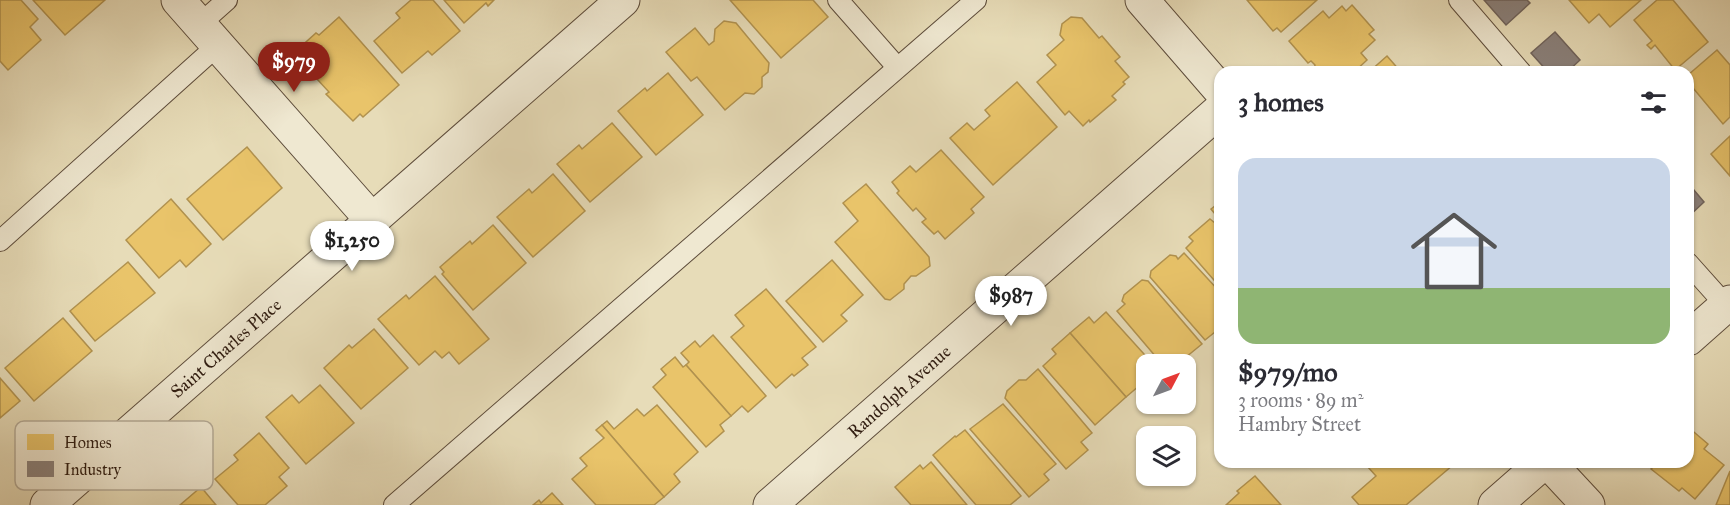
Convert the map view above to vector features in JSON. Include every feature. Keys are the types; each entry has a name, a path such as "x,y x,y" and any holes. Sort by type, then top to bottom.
{"street":[{"path":"178,0 372,220"},
{"name":"Saint Charles Place","path":"143,421 623,0"},
{"path":"1142,0 1214,83"},
{"name":"Randolph Avenue","path":"770,505 1214,115"},
{"path":"1694,334 1729,306"},
{"path":"1495,505 1539,468"},
{"path":"1552,468 1588,505"},
{"name":"Saint Charles Place","path":"47,505 64,490"}],"lane":[{"path":"0,241 209,35 227,0"},
{"path":"838,0 897,67"},
{"path":"394,505 976,0"},
{"path":"1459,0 1516,66"},
{"path":"1694,269 1729,306"}],"building: Homes":[{"path":"0,0 21,0 38,19 30,27 41,40 8,70 0,61"},
{"path":"33,0 105,0 65,35"},
{"path":"411,0 433,0 460,31 432,55 428,51 402,73 374,41 400,18 396,13"},
{"path":"444,0 494,0 488,6 486,3 464,23"},
{"path":"730,0 813,0 828,17 781,58"},
{"path":"1247,0 1317,0 1281,32 1277,28 1273,31"},
{"path":"1569,0 1641,0 1610,27 1599,14 1589,23"},
{"path":"1657,0 1673,0 1708,42 1680,66 1672,66 1655,45 1651,49 1647,45 1652,41 1634,20"},
{"path":"1352,5 1374,30 1369,34 1375,40 1361,53 1367,60 1360,66 1315,66 1311,61 1308,63 1289,41 1323,11 1329,18 1342,6 1346,11"},
{"path":"339,17 399,85 363,117 360,114 353,121 326,94 329,92 295,55 299,52 297,50 316,33 319,35"},
{"path":"1071,17 1082,18 1099,38 1102,36 1120,57 1115,61 1129,77 1112,96 1116,100 1083,126 1069,111 1065,115 1037,82 1056,65 1047,55 1064,40 1060,35 1062,24"},
{"path":"724,21 736,23 769,63 768,72 762,77 762,87 754,94 745,93 725,110 697,77 691,81 666,52 695,28 709,45 714,41 715,29"},
{"path":"1717,50 1730,65 1730,117 1723,124 1694,89 1694,70"},
{"path":"1387,56 1396,66 1376,66"},
{"path":"668,73 703,115 656,155 618,111 645,88 647,91"},
{"path":"1017,82 1057,127 993,185 950,138 967,123 974,130 990,116 985,110"},
{"path":"612,123 642,157 590,202 557,164 579,145 582,149"},
{"path":"1730,136 1730,176 1711,154"},
{"path":"247,147 282,188 223,240 187,199"},
{"path":"941,150 984,197 971,209 974,213 945,239 938,231 934,234 922,222 926,219 916,208 913,211 897,193 899,191 892,182 910,166 916,172"},
{"path":"553,174 585,211 533,257 497,217 529,189 532,193"},
{"path":"866,184 929,257 930,266 916,276 911,276 904,284 904,289 890,300 885,299 835,242 858,221 843,203"},
{"path":"171,199 211,244 186,267 180,260 159,278 126,240"},
{"path":"1210,219 1214,222 1214,280 1186,248 1193,241 1189,237"},
{"path":"493,225 526,263 473,310 442,274 444,272 440,267 470,241 472,244"},
{"path":"1184,253 1214,286 1214,333 1205,340 1150,277 1151,271 1170,255 1178,259"},
{"path":"832,260 863,295 841,315 847,321 823,342 786,301"},
{"path":"128,262 155,293 95,341 70,311"},
{"path":"435,276 489,339 459,364 449,352 442,358 435,351 419,365 378,319 406,295 409,299"},
{"path":"1142,280 1148,281 1202,344 1190,354 1154,354 1117,311 1125,304 1122,301 1124,295"},
{"path":"766,289 816,347 802,358 808,365 794,376 792,374 776,388 731,337 744,326 735,315"},
{"path":"1106,312 1144,354 1136,354 1136,388 1126,397 1070,333 1089,317 1094,323"},
{"path":"63,318 92,351 34,401 5,368"},
{"path":"374,329 408,368 361,409 324,368 349,345 352,348"},
{"path":"1070,333 1126,397 1095,425 1043,366 1056,354 1052,349"},
{"path":"713,335 766,396 748,412 742,406 731,416 686,365 689,362 681,353 695,341 700,347"},
{"path":"675,357 683,367 686,365 731,416 720,425 724,431 706,447 653,387 666,375 661,369"},
{"path":"1038,369 1092,433 1081,442 1088,450 1066,469 1005,398 1007,391 1019,380 1026,380"},
{"path":"0,378 20,401 0,418"},
{"path":"320,385 354,423 306,464 266,417 292,395 299,403"},
{"path":"1003,404 1056,464 1044,474 1049,480 1029,497 970,429"},
{"path":"657,405 698,452 674,474 680,482 664,497 602,425 607,421 614,429 637,409 644,416"},
{"path":"602,425 664,497 654,505 596,505 572,479 587,466 580,458 604,438 596,430"},
{"path":"965,430 1021,496 1010,505 976,505 933,455"},
{"path":"1694,432 1708,444 1704,449 1724,465 1695,499 1682,488 1679,491 1651,469 1694,468"},
{"path":"259,433 289,468 279,477 287,486 265,505 238,505 215,479 238,460 234,455"},
{"path":"931,462 967,505 911,505 895,487 920,465 923,469"},
{"path":"1369,468 1449,468 1406,505 1359,505 1352,497 1376,476"},
{"path":"1730,471 1730,505 1716,505"},
{"path":"1255,476 1281,505 1226,505 1239,493 1237,491"},
{"path":"198,490 204,490 216,505 180,505"},
{"path":"552,493 563,505 533,505 539,500 541,503"}],"building: Industry":[{"path":"1484,0 1527,0 1530,3 1506,25"},
{"path":"1555,32 1580,60 1574,66 1543,66 1531,53"},
{"path":"1694,190 1704,202 1694,211"}]}
